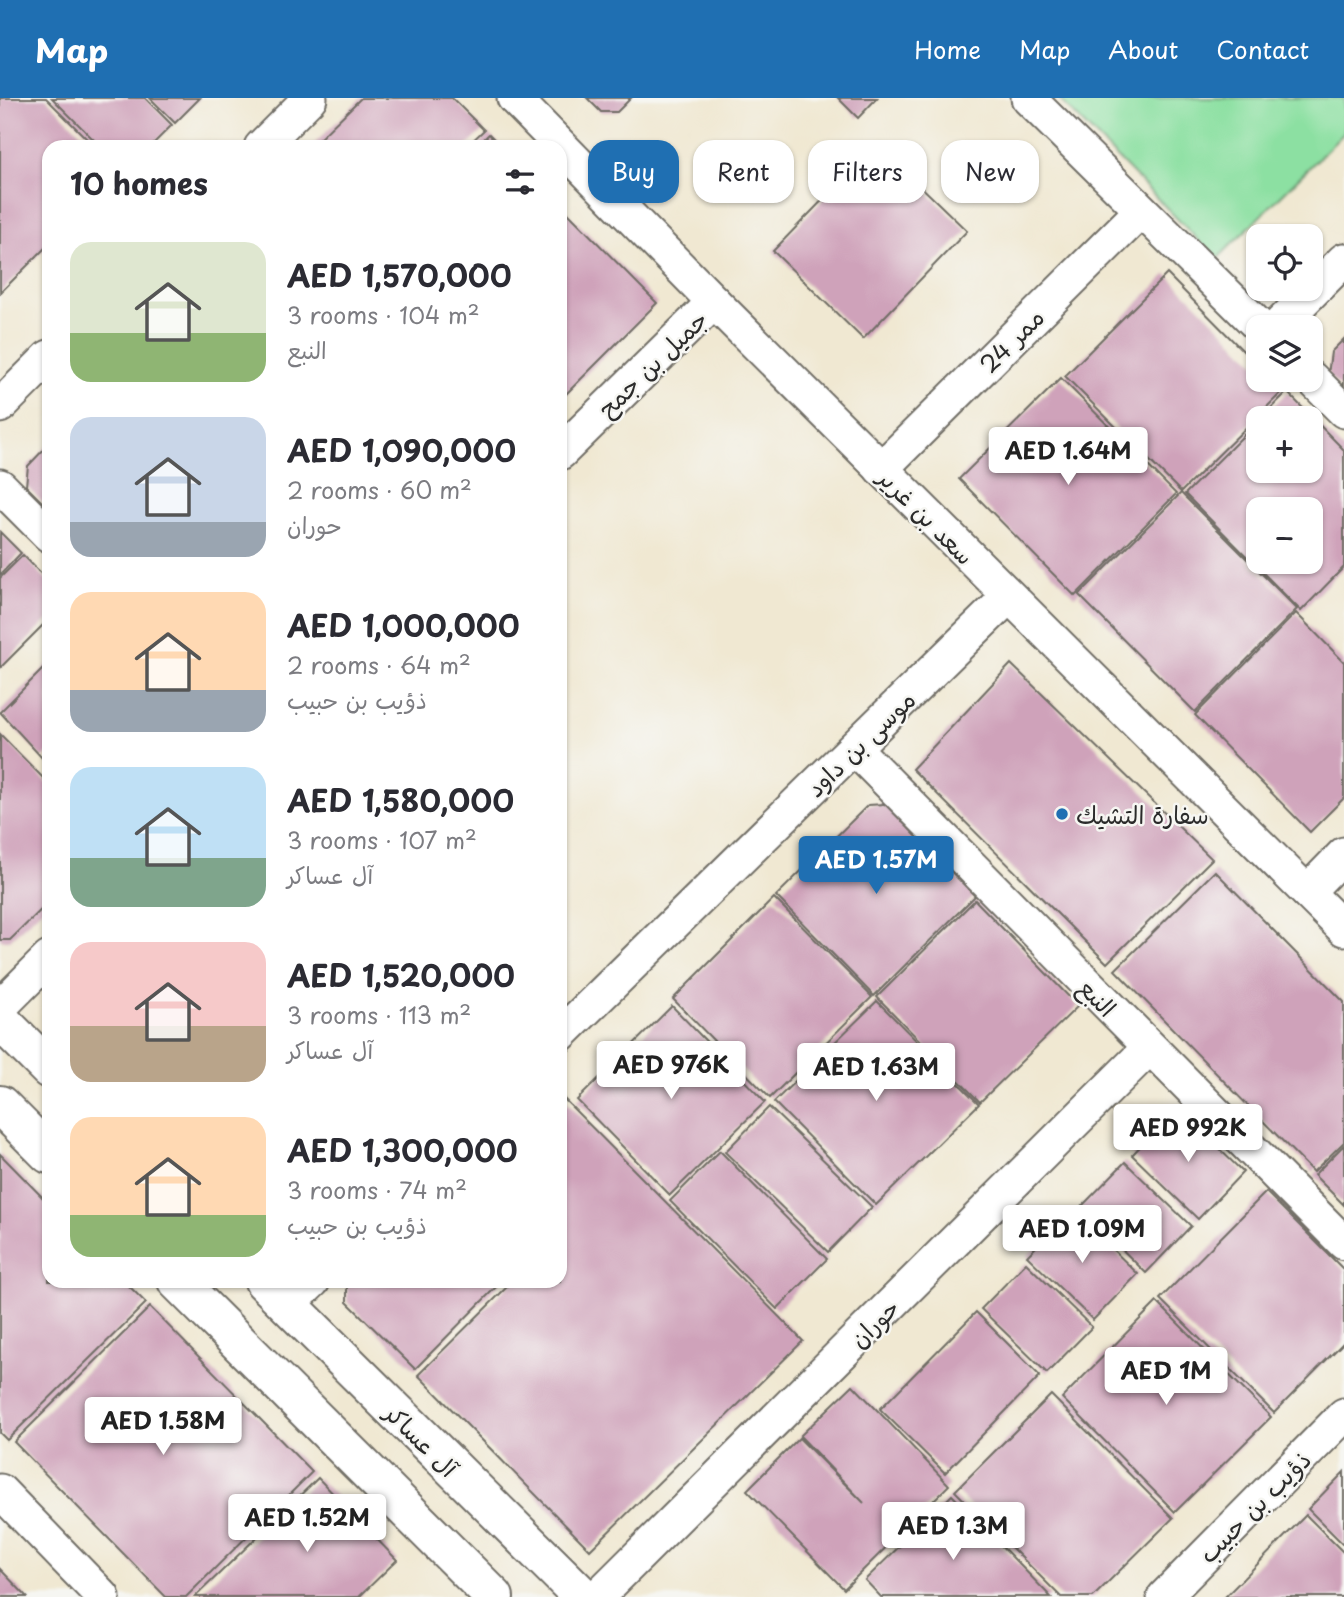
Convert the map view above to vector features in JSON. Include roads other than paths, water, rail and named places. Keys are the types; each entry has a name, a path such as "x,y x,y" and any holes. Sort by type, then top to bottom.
{"street":[{"path":"268,140 310,98"},
{"name":"سعد بن غرير","path":"514,98 555,140"},
{"path":"1028,98 1248,315"},
{"name":"سعد بن غرير","path":"567,152 1008,597 1344,929"},
{"name":"ممر 24","path":"881,469 1141,211"},
{"path":"1289,315 1344,260"},
{"name":"جميل بن جمح","path":"567,446 713,302"},
{"path":"0,406 42,365"},
{"path":"1323,390 1344,411"},
{"path":"0,486 42,528"},
{"name":"موسى بن داود","path":"567,1028 1008,597"},
{"name":"النبع","path":"855,748 1344,1243"},
{"path":"1307,892 1344,854"},
{"path":"0,1007 42,965"},
{"path":"0,1020 42,1062"},
{"name":"حوران","path":"597,1597 1149,1048"},
{"path":"0,1105 42,1147"},
{"path":"184,1288 481,1584 512,1529"},
{"name":"آل عساكر","path":"288,1289 512,1529 583,1597"},
{"name":"ذؤيب بن حبيب","path":"1164,1597 1344,1415"},
{"path":"0,1492 103,1597"}],"place":[{"name":"سفارة التشيك","path":"1062,814"}]}
